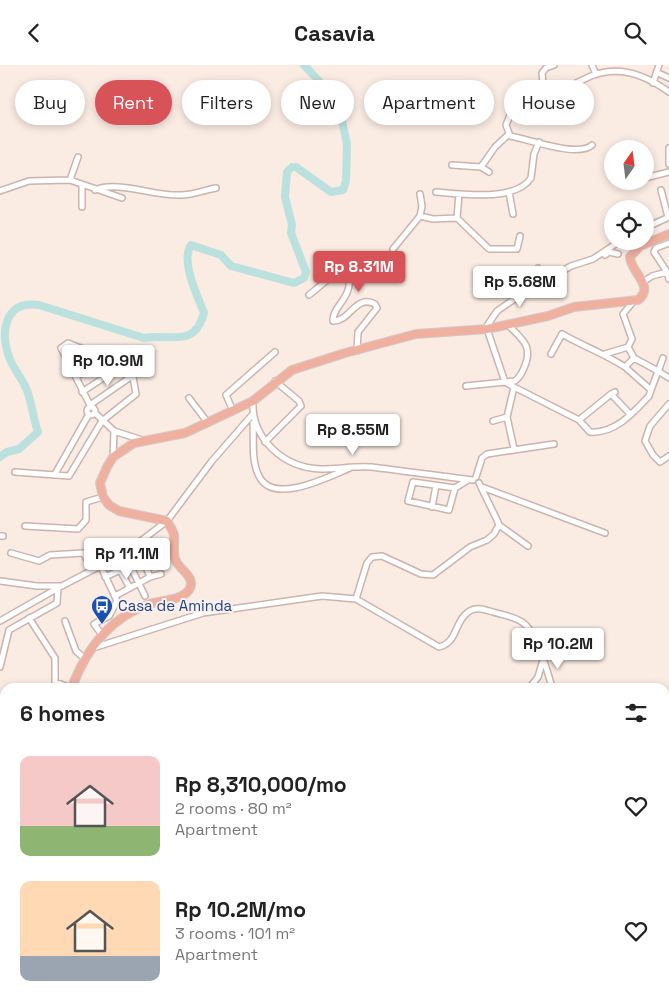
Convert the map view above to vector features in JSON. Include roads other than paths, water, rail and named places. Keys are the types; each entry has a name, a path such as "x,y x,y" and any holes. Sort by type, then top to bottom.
{"highway":[{"path":"73,683 90,649 120,618 132,611 180,596 189,589 190,579 176,561 173,550 174,533 167,521 119,511 108,505 103,497 100,483 113,457 123,449 143,440 179,436 233,412 253,401 276,381 300,367 416,334 486,329 548,316 574,307 633,302 644,294 643,282 633,268 630,257 640,246 669,235"}],"street":[{"path":"543,80 542,73 546,68 554,65"},
{"path":"592,65 596,74"},
{"path":"653,83 658,73 659,65"},
{"path":"582,80 608,71 637,74 669,92"},
{"path":"658,73 669,78"},
{"path":"506,125 508,135"},
{"path":"508,135 580,150 588,149 592,145"},
{"path":"480,167 495,147 508,135"},
{"path":"436,192 486,195 510,192 524,185 531,178 534,153 539,142"},
{"path":"666,151 669,164"},
{"path":"70,181 78,157"},
{"path":"452,165 480,167 489,172"},
{"path":"654,176 669,172"},
{"path":"0,191 29,181 70,181 122,198"},
{"path":"82,185 82,207"},
{"path":"95,190 104,187 116,187 182,195 216,187"},
{"path":"654,224 668,217 661,190"},
{"path":"510,192 512,214"},
{"path":"393,249 420,216 422,206 420,194"},
{"path":"457,219 459,194"},
{"path":"420,216 433,219 457,219 489,249 517,249 520,236"},
{"path":"669,243 656,248 654,252 667,272 669,279"},
{"path":"593,259 606,250"},
{"path":"618,253 609,252 571,266 497,311 486,329 506,382 580,420 590,432 602,432 617,426 649,396 663,358"},
{"path":"538,268 546,282"},
{"path":"643,282 652,276 667,272"},
{"path":"310,295 332,277 344,274 349,278 349,292 335,313 333,321 344,317 357,304 364,302 375,304 377,308 358,332 357,351"},
{"path":"606,354 628,347 632,339 623,314 633,302"},
{"path":"466,387 518,379 529,353 523,341 508,324"},
{"path":"551,355 562,333 581,344 606,354 626,367 651,390"},
{"path":"15,472 70,475 102,421 136,394 132,376 123,365 68,343 61,348 90,406 88,409 92,413 102,421 114,431 143,440"},
{"path":"628,347 634,358 669,378"},
{"path":"67,361 86,350"},
{"path":"233,412 226,399 226,395 275,352"},
{"path":"76,377 104,357"},
{"path":"626,367 634,358"},
{"path":"82,392 123,365"},
{"path":"90,406 132,376"},
{"path":"265,442 301,406 299,401 276,381"},
{"path":"514,387 507,417 514,449"},
{"path":"580,420 613,393 630,414"},
{"path":"189,398 208,423"},
{"path":"253,401 255,464 260,478 270,486 282,489 303,487 356,466"},
{"path":"669,404 650,426 645,441 653,455 660,462 669,456"},
{"path":"55,474 92,413"},
{"path":"252,415 265,442 283,457 308,467 356,466 476,481 605,533"},
{"path":"0,621 125,553 167,521 212,461 252,415"},
{"path":"493,421 507,417"},
{"path":"113,457 114,431"},
{"path":"528,546 499,525 476,481 484,456 514,449 554,445"},
{"path":"455,488 448,510 408,499 412,483 455,488 476,481"},
{"path":"432,507 436,486"},
{"path":"25,526 78,529 86,520 86,502 103,497"},
{"path":"356,599 368,563 372,557 382,556 421,574 432,575 470,547 487,540 494,534 499,525"},
{"path":"12,553 39,561 50,555 83,553 93,569"},
{"path":"105,577 153,555"},
{"path":"126,557 145,596"},
{"path":"143,559 150,577"},
{"path":"102,569 117,601 112,613 94,624 102,635"},
{"path":"120,570 130,588"},
{"path":"115,596 150,577 161,574"},
{"path":"0,581 37,587 60,587"},
{"path":"0,667 9,630 57,603 60,587"},
{"path":"90,649 192,616 221,610 322,596 356,599 439,647 452,641 463,616 472,609 484,609 516,619 524,623 543,659 551,683"},
{"path":"29,618 55,658 55,682 58,683"},
{"path":"65,621 76,651 84,658"},
{"path":"533,683 538,677 543,659"}],"waterway":[{"path":"0,457 7,452 19,449 38,432 28,393 9,357 6,347 5,337 8,319 12,312 19,307 39,305 144,338 180,337 194,331 200,324 204,313 194,289 189,269 188,252 191,245 221,255 231,266 294,283 304,278 306,272 291,233 292,225 285,197 287,172 292,167 296,167 331,192 343,190 346,181 347,144 339,107 334,97 304,65"}],"place":[{"name":"Casa de Aminda","path":"102,625"}]}
